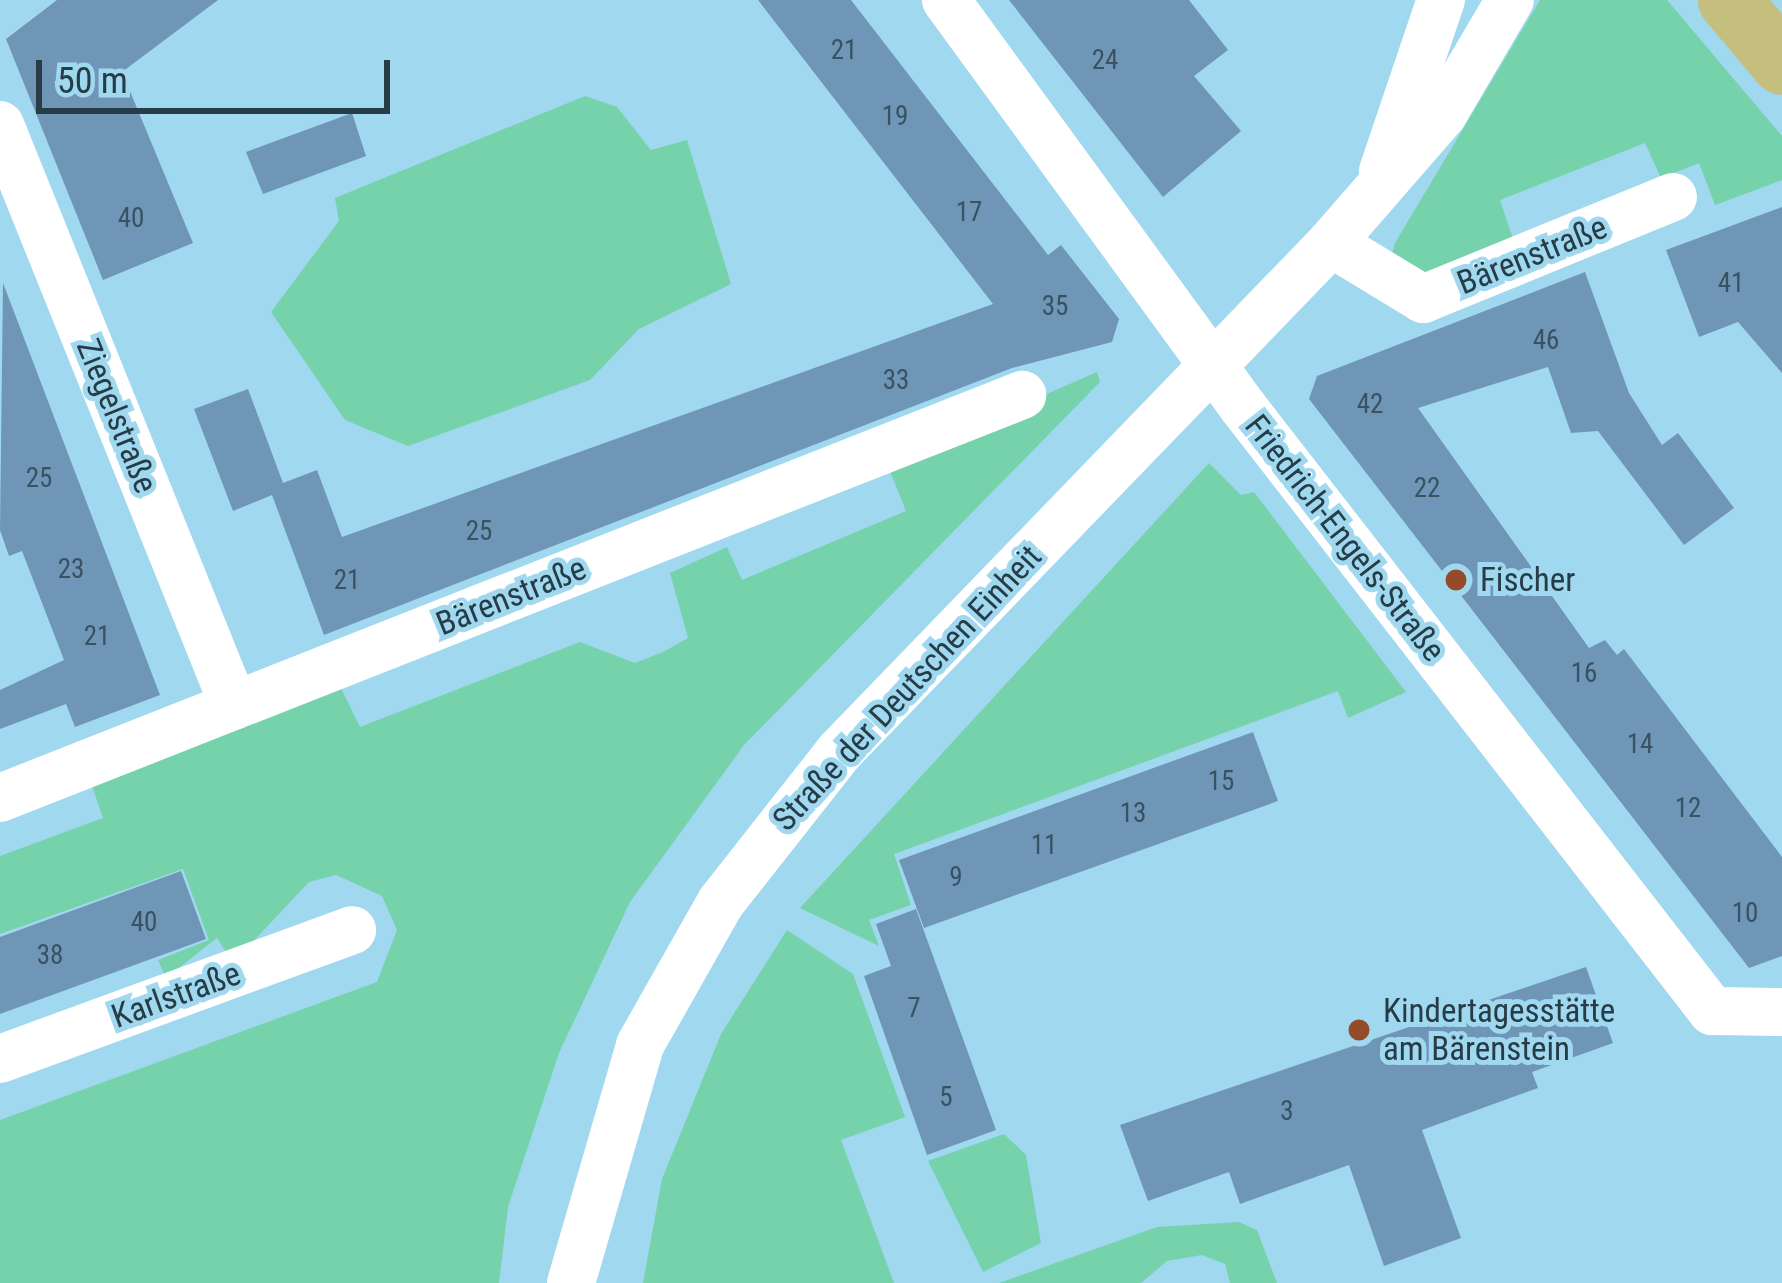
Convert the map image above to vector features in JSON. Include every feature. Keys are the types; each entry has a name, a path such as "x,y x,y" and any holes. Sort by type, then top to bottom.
{"main road":[{"path":"1729,0 1782,63"}],"street":[{"name":"Friedrich-Engels-Straße","path":"946,0 1214,368 1712,1011 1782,1012"},
{"name":"Straße der Deutschen Einheit","path":"1381,178 1441,0"},
{"name":"Straße der Deutschen Einheit","path":"571,1283 633,1064 721,902 840,751 1214,368 1331,243 1381,178 1443,115 1510,0"},
{"name":"Ziegelstraße","path":"0,125 234,706"},
{"name":"Bärenstraße","path":"1331,243 1423,298 1673,197"},
{"name":"Bärenstraße","path":"0,798 1022,395"},
{"name":"Karlstraße","path":"0,1059 352,930"}],"green space":[{"path":"1540,0 1667,0 1782,136 1782,180 1715,205 1699,163 1661,178 1645,143 1500,200 1513,239 1418,280 1392,254 1395,243"},
{"path":"585,96 617,107 651,150 687,140 731,284 639,329 590,380 408,446 345,420 271,312 339,221 335,198"},
{"path":"1097,372 1100,382 744,745 630,902 559,1053 508,1207 499,1283 0,1283 0,1120 377,982 397,930 382,896 336,875 309,882 233,963 217,938 166,978 158,960 209,940 183,869 0,934 0,856 103,818 92,786 341,688 360,727 580,642 635,663 663,652 688,638 670,573 727,547 742,580 906,511 887,464"},
{"path":"1209,463 1241,495 1254,492 1406,692 1348,718 1338,691 894,854 911,905 869,920 879,946 800,908"},
{"path":"787,930 853,974 905,1117 841,1140 894,1283 643,1283 662,1179 721,1034"},
{"path":"1004,1134 1026,1155 1041,1243 983,1272 928,1161"},
{"path":"1239,1222 1257,1230 1277,1283 1230,1283 1225,1264 1202,1255 1167,1261 1141,1283 999,1283 1157,1227"}],"building":[{"path":"57,0 218,0 122,72 193,243 103,280 6,39"},
{"path":"758,0 851,0 1048,255 1061,245 1119,319 1112,342 1012,368 324,635 272,495 233,511 194,409 248,389 283,483 317,470 342,537 993,304"},
{"path":"1009,0 1189,0 1228,50 1194,76 1241,131 1163,197"},
{"path":"352,113 366,156 263,194 246,152"},
{"path":"1782,207 1782,373 1738,322 1699,337 1666,250"},
{"path":"1585,272 1629,393 1662,445 1678,433 1734,508 1684,545 1598,431 1571,433 1548,367 1418,408 1589,648 1605,640 1617,655 1624,649 1782,857 1782,956 1749,968 1309,399 1317,376"},
{"path":"3,283 160,695 75,727 66,704 0,729 0,690 64,660 22,551 9,556 0,530"},
{"path":"1253,732 1278,801 924,928 899,860"},
{"path":"181,871 206,939 0,1014 0,937"},
{"path":"916,909 996,1130 927,1155 864,976 891,966 876,924"},
{"path":"1586,967 1613,1043 1532,1072 1538,1088 1422,1130 1461,1238 1384,1266 1349,1165 1240,1204 1229,1172 1148,1201 1120,1125"}],"place":[{"name":"Fischer","path":"1456,580"},
{"name":"Kindertagesstätte am Bärenstein","path":"1359,1030"}]}
